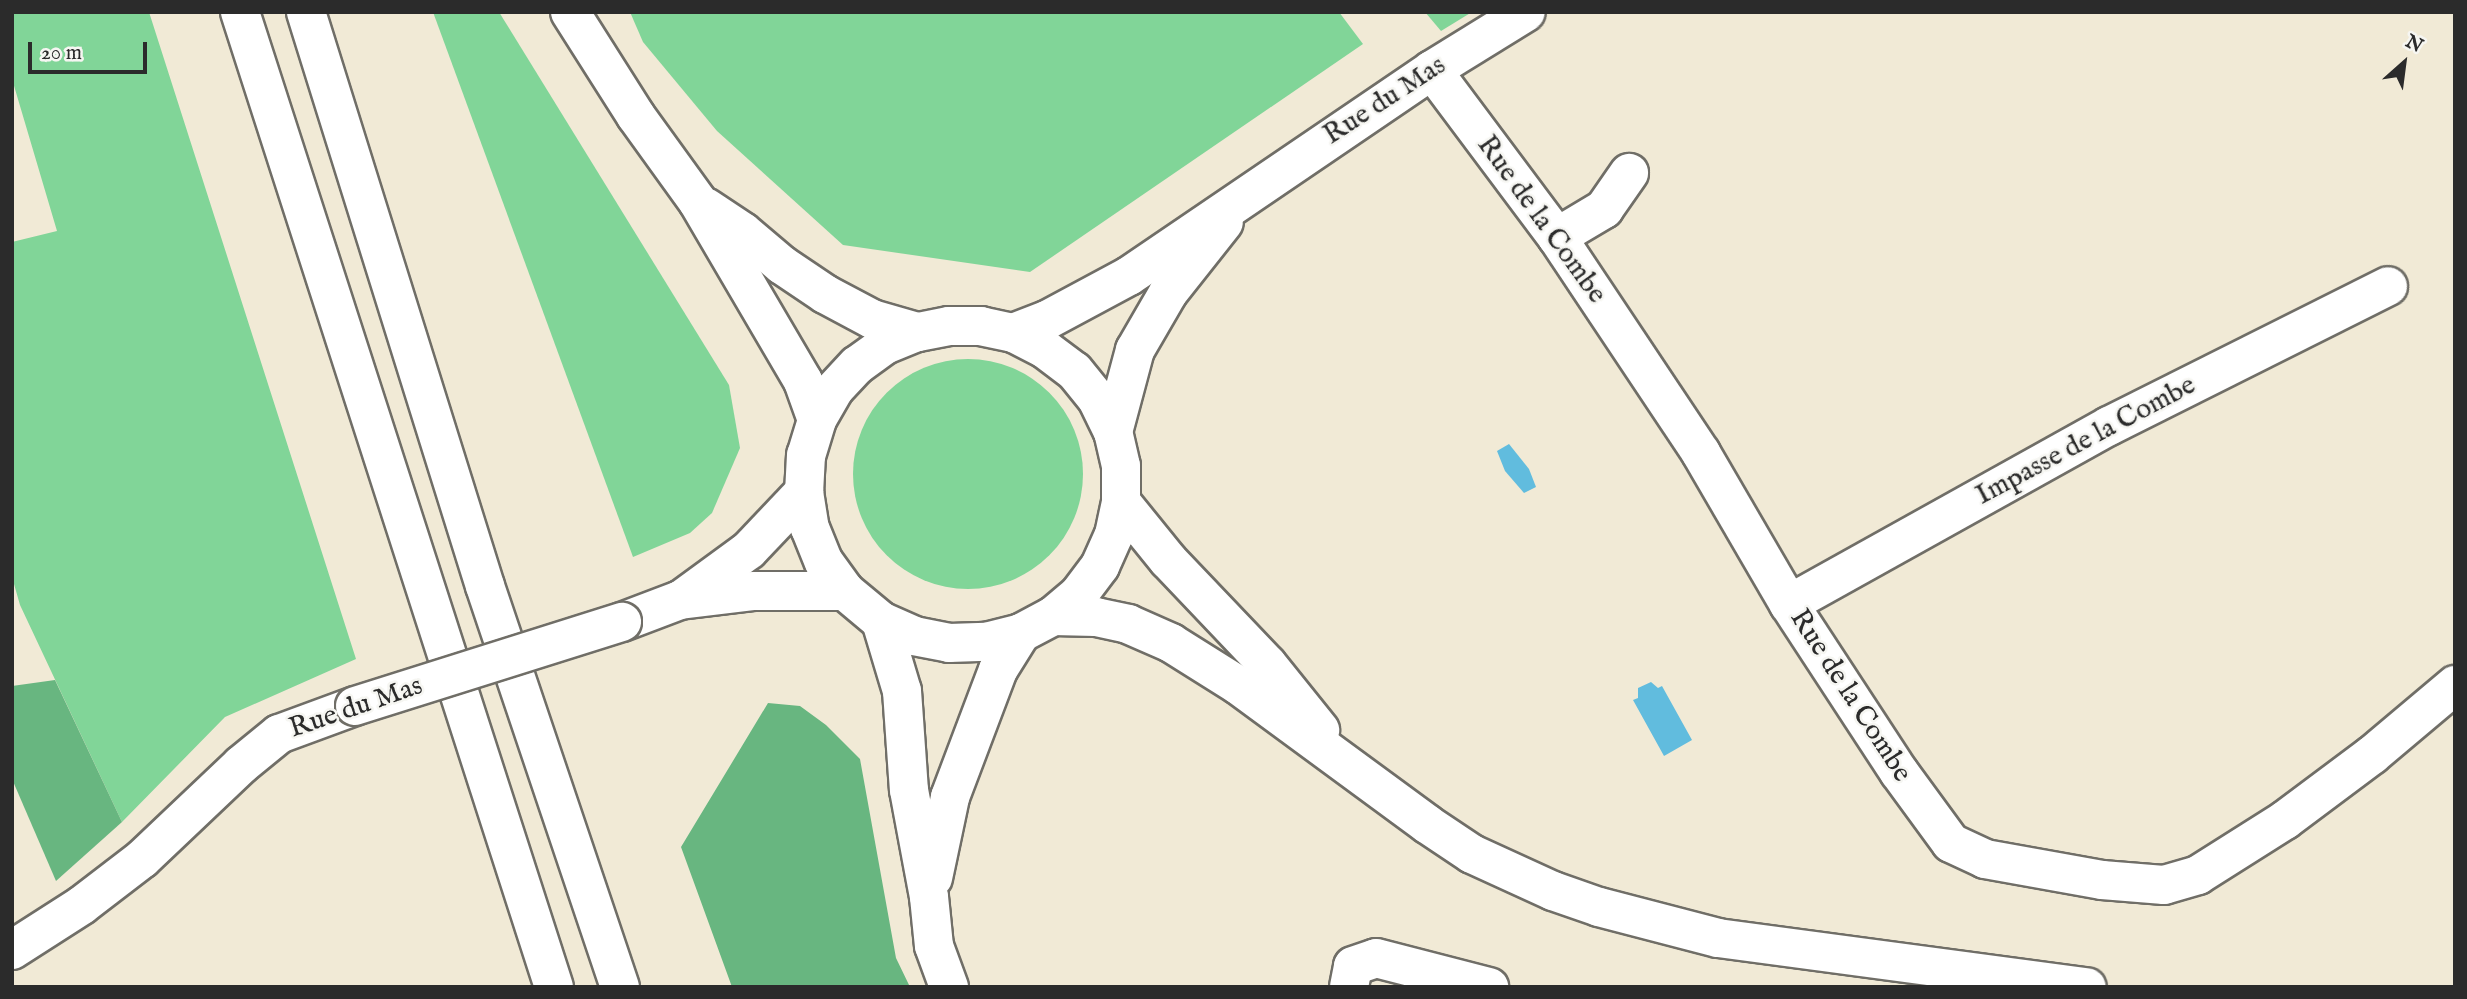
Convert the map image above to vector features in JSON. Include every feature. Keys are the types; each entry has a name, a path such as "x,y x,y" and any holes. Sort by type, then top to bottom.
{"main road":[{"path":"240,12 554,987"},
{"path":"306,12 485,586 620,987"},
{"path":"570,12 636,116 698,202 803,381 817,420"},
{"name":"Rue du Mas","path":"1013,333 1047,320 1129,276 1247,193 1432,70 1526,12"},
{"name":"Rue de la Combe","path":"1432,70 1557,237 1701,453 1789,604 1899,772 1951,843 1985,859 2102,880 2164,886 2198,875 2307,804 2372,755 2455,685"},
{"path":"1557,237 1604,209 1629,173"},
{"name":"Rue du Mas","path":"1113,432 1135,350 1168,293 1247,193"},
{"path":"698,202 743,232 782,265 825,294 872,319 917,332"},
{"name":"Impasse de la Combe","path":"1789,604 2109,426 2388,286"},
{"path":"929,897 950,797 998,670 1037,624 1079,594 1100,566 1114,535 1121,502 1121,466 1113,432 1097,399 1074,371 1045,348 1013,333 981,326 949,326 917,332 885,345 858,365 834,390 817,420 806,455 804,492 810,528 824,562 845,592 881,621 914,636 949,643 986,642 1037,624 1096,617 1128,624 1171,643 1238,685 1345,762 1384,794 1472,854 1541,886 1599,907 1718,938 2087,987"},
{"name":"Rue du Mas","path":"680,600 749,550 804,492"},
{"path":"1121,502 1168,560 1267,664 1345,762"},
{"name":"Rue du Mas","path":"12,950 82,905 142,859 241,765 279,734 355,706 622,622 680,600 754,591 845,592"},
{"path":"881,621 902,691 909,790 929,897 934,946 949,987"},
{"path":"1349,987 1353,966 1376,958 1489,987"}],"green space":[{"path":"12,12 149,12 356,659 225,717 122,822 20,605 12,577 12,242 57,231 12,79"},
{"path":"433,12 499,12 729,385 740,448 712,513 690,533 633,557"},
{"path":"630,12 1339,12 1363,44 1030,272 843,245 717,131 643,42"},
{"path":"1425,12 1472,12 1441,31"},
{"path":"957,359 979,359 1012,367 1050,392 1075,430 1081,451 1081,497 1075,518 1050,556 1012,581 979,589 957,589 924,581 886,556 861,518 853,485 853,463 861,430 886,392 924,367"},
{"path":"55,680 122,822 56,881 12,779 12,686"},
{"path":"768,703 800,706 826,725 860,759 896,958 910,987 732,987 681,847"}],"water":[{"path":"1509,444 1529,469 1536,487 1524,493 1505,471 1497,451"},
{"path":"1651,682 1658,688 1662,686 1692,740 1664,756 1633,700 1638,698 1638,688"}]}
